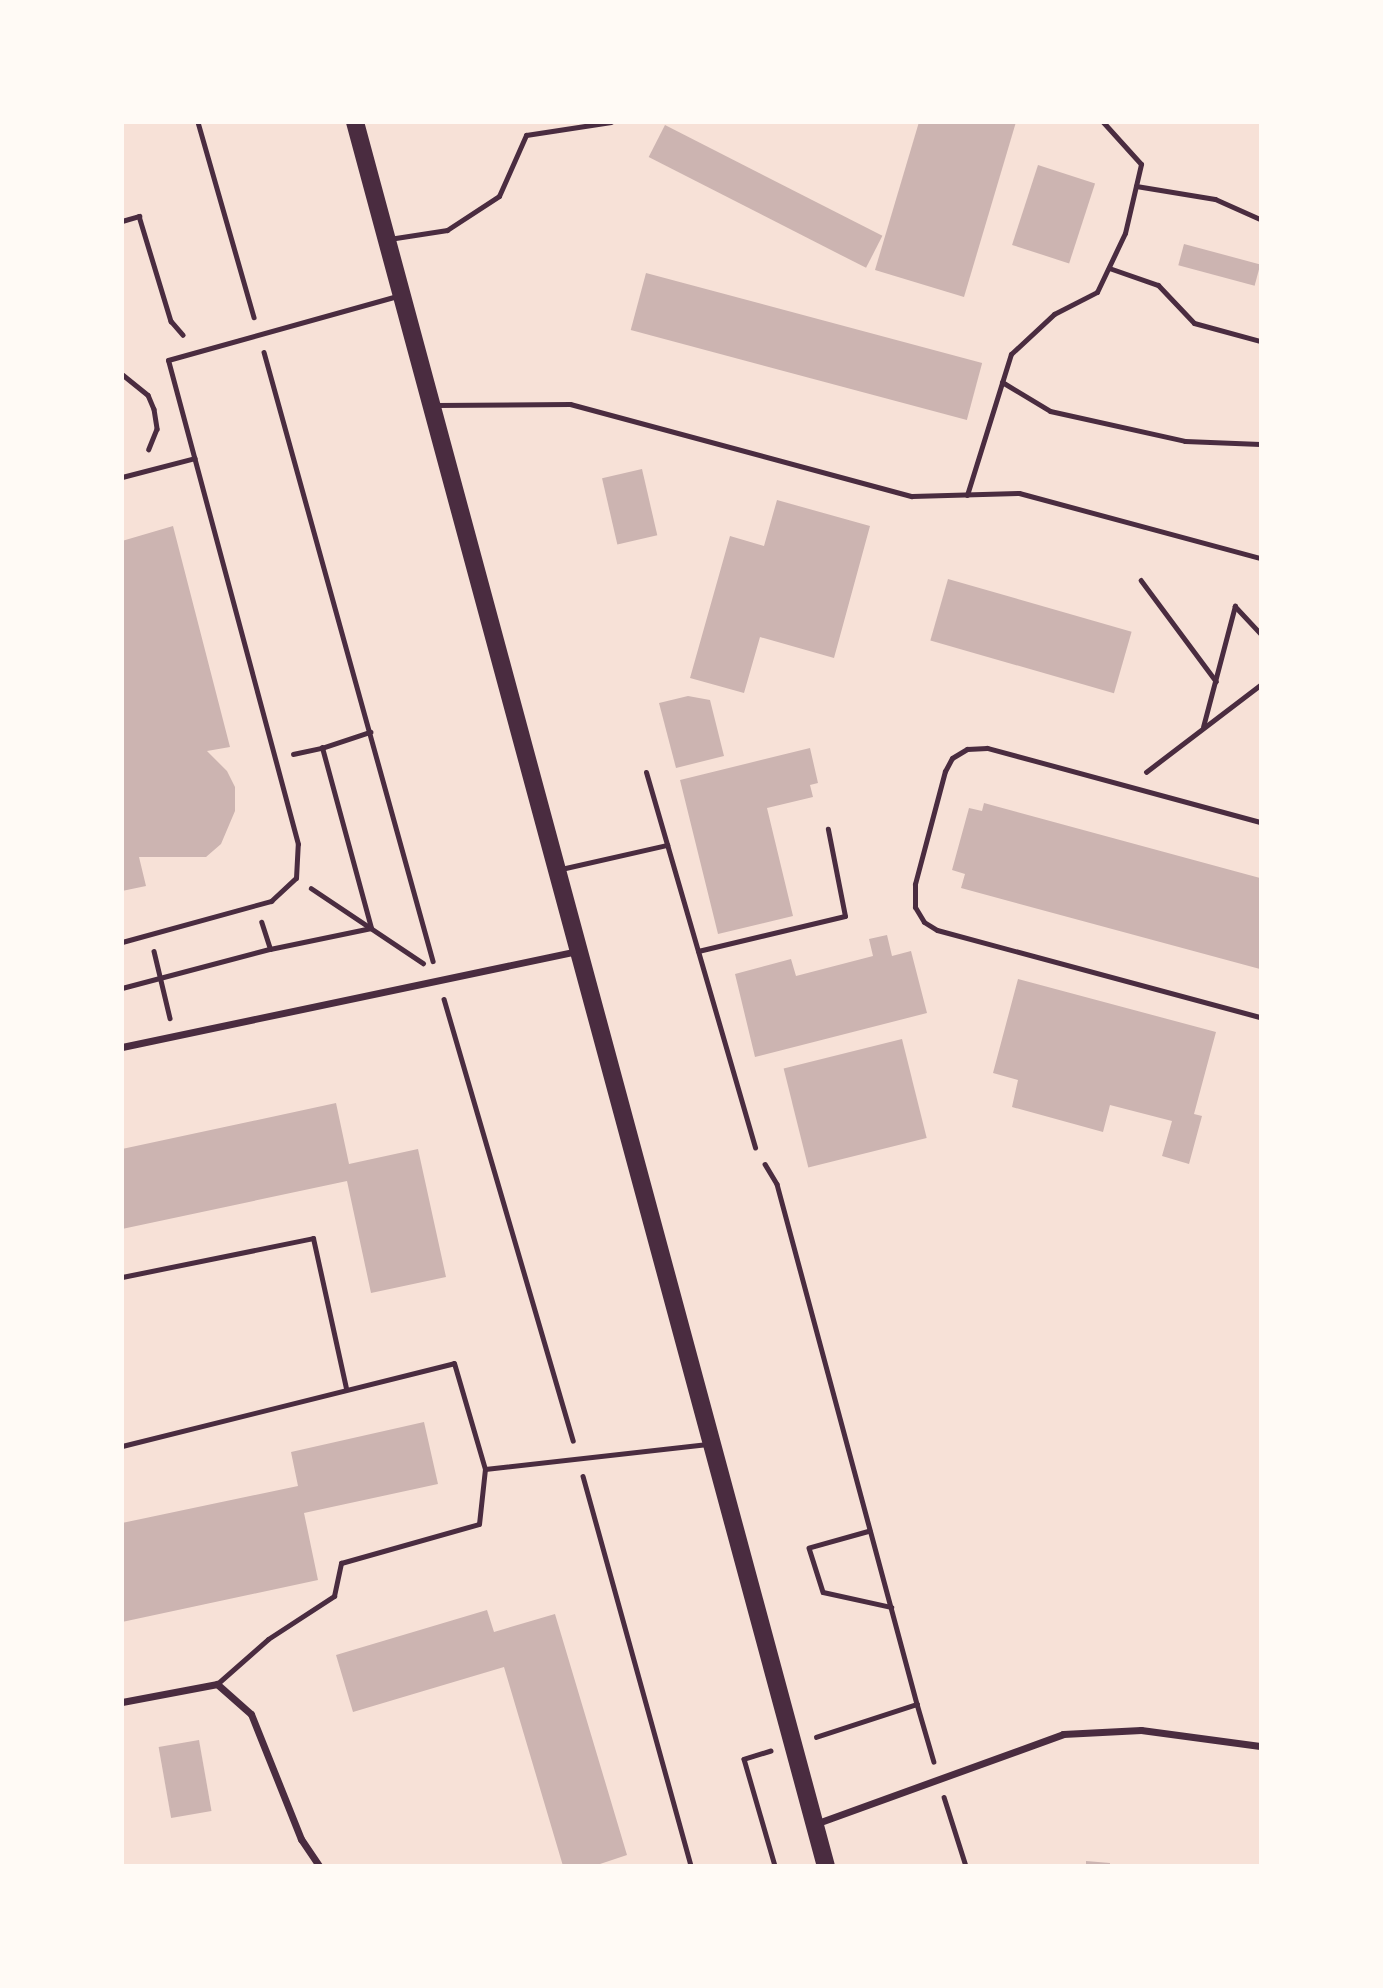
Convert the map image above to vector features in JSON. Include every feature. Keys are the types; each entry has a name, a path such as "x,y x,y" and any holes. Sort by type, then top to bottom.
{"main road":[{"path":"355,122 429,405 826,1866"}],"street":[{"path":"122,1047 578,951"},
{"path":"122,1702 217,1684 251,1714 301,1839 319,1866"},
{"path":"815,1824 1063,1734 1141,1730 1261,1746"}],"lane":[{"path":"385,240 447,230 499,196 526,135 611,122"},
{"path":"967,495 1011,354 1054,314 1097,292 1125,233 1141,164 1103,122"},
{"path":"1136,186 1214,199 1261,219"},
{"path":"1109,268 1158,285 1194,323 1261,341"},
{"path":"122,942 271,901 296,878 298,844 168,360 400,295"},
{"path":"1002,382 1050,411 1185,441 1261,444"},
{"path":"429,405 570,404 912,496 1019,493 1261,558"},
{"path":"122,477 195,458"},
{"path":"1261,822 987,748 967,749 952,758 945,771 915,884 915,907 924,922 937,930 1261,1017"},
{"path":"646,772 755,1148"},
{"path":"698,951 845,916 828,829"},
{"path":"556,871 667,845"},
{"path":"122,1277 313,1238 346,1388"},
{"path":"122,1446 454,1363 485,1469 479,1524 341,1563 334,1596 268,1639 217,1684"},
{"path":"485,1469 711,1444"}],"path":[{"path":"122,221 139,216 171,321 179,333 191,338"},
{"path":"241,321 254,317"},
{"path":"122,374 148,395 154,409 157,429 146,453"},
{"path":"1141,580 1216,681"},
{"path":"1203,727 1236,606 1261,633"},
{"path":"1141,790 1146,769 1261,685"},
{"path":"275,760 370,732"},
{"path":"322,748 372,928"},
{"path":"296,878 419,959 439,980"},
{"path":"249,924 260,921 270,949"},
{"path":"122,988 270,949 372,928"},
{"path":"143,953 166,947"},
{"path":"154,951 174,1036"},
{"path":"755,1148 777,1184 917,1704 966,1866"},
{"path":"870,1531 809,1548 823,1592 891,1607"},
{"path":"775,1866 744,1759 917,1704"}],"building":[{"path":"919,122 1016,122 964,297 875,270"},
{"path":"665,125 882,236 866,268 649,157"},
{"path":"1038,165 1095,184 1069,263 1012,245"},
{"path":"1184,244 1260,264 1255,286 1178,265"},
{"path":"646,273 982,363 967,420 631,330"},
{"path":"642,469 657,535 617,544 602,478"},
{"path":"777,500 870,526 834,658 760,637 744,693 690,678 730,536 764,546"},
{"path":"173,526 230,747 207,751 227,771 235,787 235,811 221,844 206,857 139,857 146,886 122,891 122,541"},
{"path":"948,579 1132,632 1114,693 930,641"},
{"path":"688,696 710,700 724,756 676,768 659,703"},
{"path":"810,748 818,783 810,785 813,797 767,808 793,916 718,934 680,780"},
{"path":"984,803 1260,878 1260,969 961,888 965,874 952,870 969,808 982,811"},
{"path":"887,935 892,956 911,951 927,1013 755,1057 735,974 791,959 796,976 873,956 869,939"},
{"path":"1018,979 1216,1032 1194,1114 1202,1116 1189,1164 1162,1156 1172,1121 1110,1105 1103,1132 1012,1107 1018,1080 993,1073"},
{"path":"902,1039 927,1138 808,1167 784,1069"},
{"path":"336,1103 349,1164 418,1149 446,1277 371,1293 347,1181 122,1229 122,1149"},
{"path":"424,1422 438,1484 304,1513 318,1580 122,1622 122,1523 298,1486 291,1452"},
{"path":"487,1610 494,1632 555,1614 627,1855 594,1866 563,1866 504,1667 353,1712 336,1655"},
{"path":"199,1740 212,1811 171,1818 159,1747"},
{"path":"1086,1861 1110,1863 1110,1866 1086,1866"}]}
